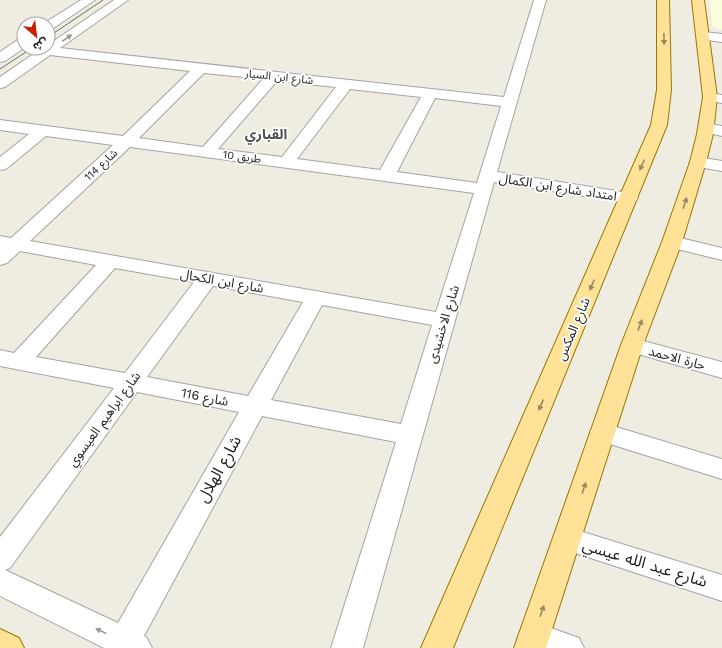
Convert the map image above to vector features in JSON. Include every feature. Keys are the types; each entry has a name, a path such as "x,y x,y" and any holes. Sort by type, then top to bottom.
{"main road":[{"name":"شارع المكس","path":"437,648 659,125 664,90 664,0"},
{"path":"532,642 632,345 672,242 698,162 714,130 716,98 713,37 698,0"},
{"path":"0,644 8,648"}],"street":[{"path":"56,21 89,0"},
{"path":"56,45 122,0"},
{"name":"شارع الاخشيدى","path":"347,648 409,435 445,320 540,0"},
{"path":"0,45 16,44"},
{"path":"0,58 16,47"},
{"name":"شارع ابن السيار","path":"56,52 510,102"},
{"path":"0,84 40,56"},
{"name":"شارع 114","path":"0,259 8,243 126,141 201,68"},
{"path":"207,152 273,76"},
{"path":"286,163 346,84"},
{"path":"386,176 430,93"},
{"name":"طريق 10","path":"0,125 386,176 485,182"},
{"path":"0,165 44,130"},
{"path":"698,162 722,166"},
{"name":"امتداد شارع ابن الكمال","path":"485,182 629,198"},
{"path":"672,242 722,254"},
{"name":"شارع ابن الكحال","path":"8,243 445,320"},
{"path":"9,360 110,261"},
{"name":"شارع ابراهيم العيسوي","path":"0,559 208,278"},
{"name":"شارع الهلال","path":"130,645 254,406 316,297"},
{"name":"حارة الاحمد","path":"632,345 722,370"},
{"name":"شارع 116","path":"9,360 409,435"},
{"path":"603,432 722,469"},
{"name":"شارع عبد الله عيسي","path":"567,539 722,588"},
{"path":"0,581 130,645"},
{"path":"532,642 568,648"}],"shaded area":[{"path":"710,0 722,0 722,30 712,26"}],"tram line":[{"path":"56,32 103,0"},
{"path":"0,69 20,56"}],"district":[{"name":"القباري","path":"266,134"}]}
